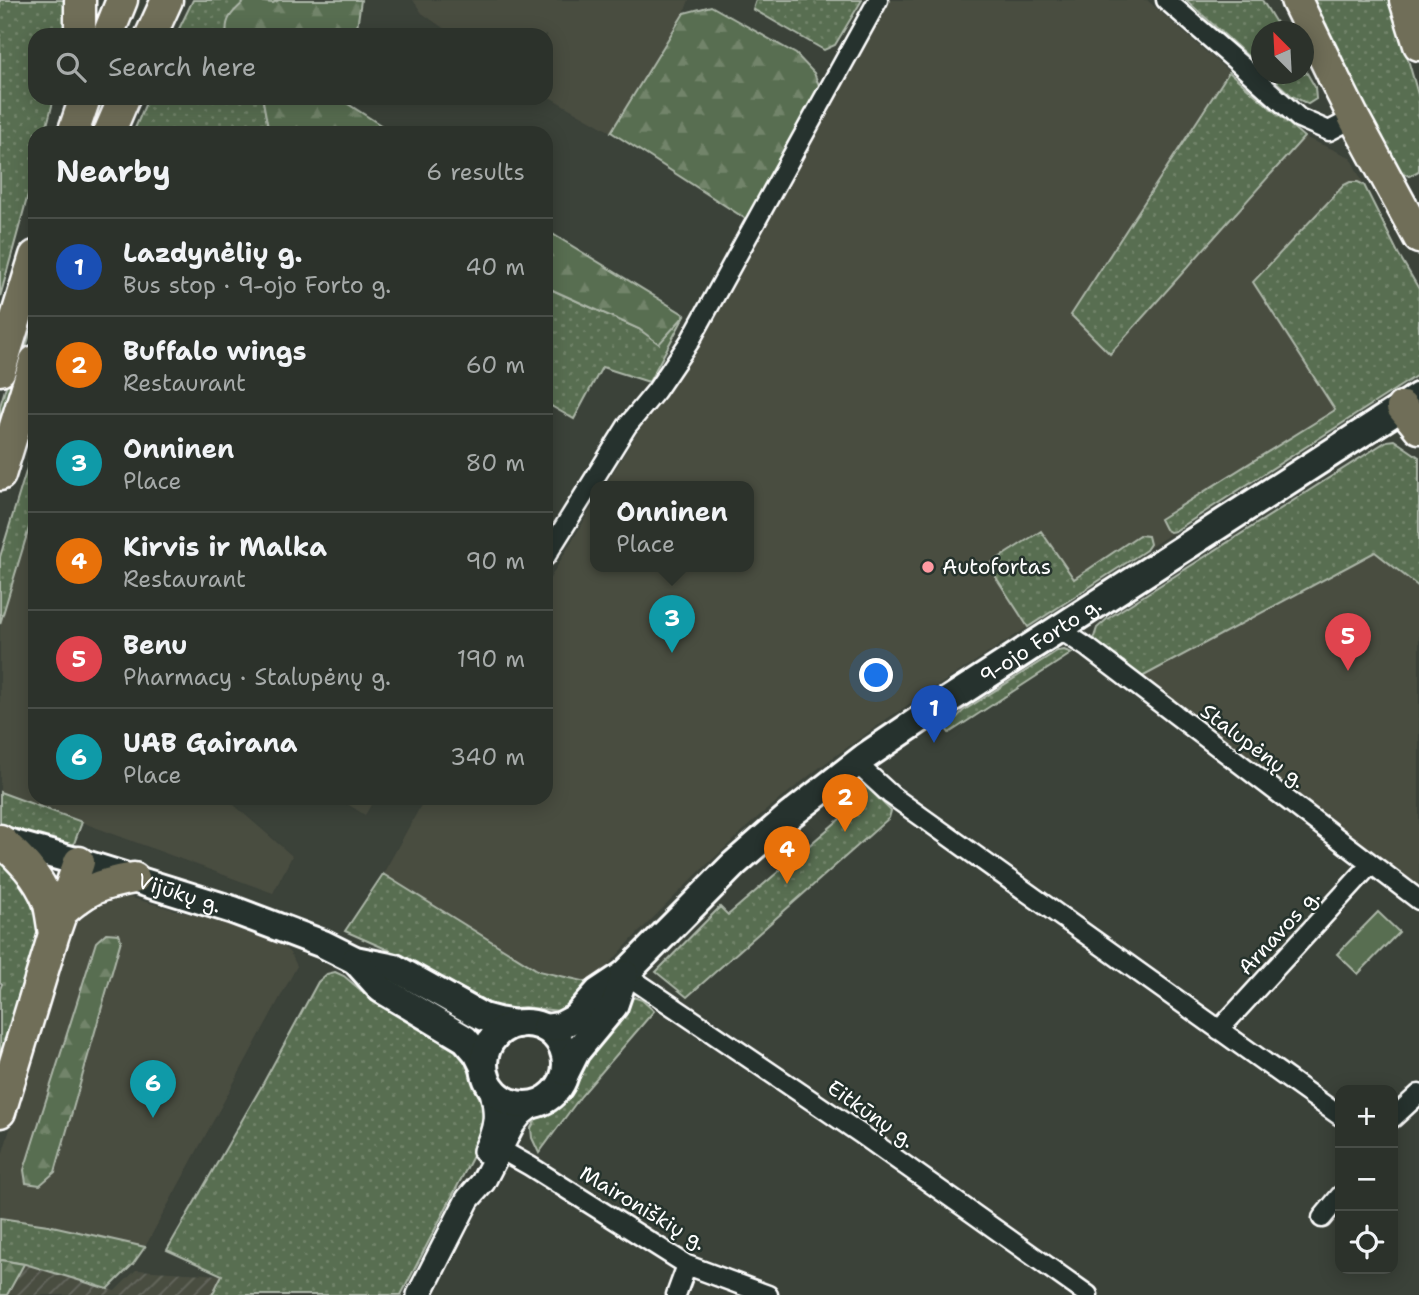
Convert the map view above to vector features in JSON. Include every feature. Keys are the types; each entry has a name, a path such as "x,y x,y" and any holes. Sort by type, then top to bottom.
{"main road":[{"path":"79,28 80,0"},
{"path":"111,28 122,0"},
{"path":"154,28 167,0"},
{"path":"1273,0 1289,21"},
{"path":"1296,0 1354,118 1419,238"},
{"path":"1405,0 1419,45"},
{"path":"1314,51 1333,76"},
{"path":"112,126 121,105"},
{"path":"0,370 11,308 28,271"},
{"path":"0,475 28,384"},
{"name":"9-ojo Forto g.","path":"545,1028 560,1026 575,1018 598,992 625,974 734,864 789,816 856,764 1059,629 1413,410"},
{"path":"0,840 23,861 38,881 58,923"},
{"name":"Vijūkų g.","path":"0,840 134,878 281,926 355,960 395,968 483,1017 517,1024"},
{"path":"0,1112 79,862"},
{"path":"58,923 78,897 93,888 134,878"},
{"name":"Vijūkų g.","path":"355,960 381,989 465,1039 477,1053 487,1078"},
{"name":"9-ojo Forto g.","path":"566,1072 576,1052 614,1006 625,974"},
{"path":"527,1023 545,1028 556,1036 567,1059 562,1084 544,1102 531,1106 520,1106 499,1097 487,1078 485,1056 489,1044 496,1035 517,1024 527,1023"}],"street":[{"path":"593,481 627,426 656,391 690,341 878,0"},
{"path":"1166,0 1299,118 1329,131 1354,118"},
{"path":"553,545 590,485"},
{"name":"Stalupėnų g.","path":"1059,629 1088,648 1419,900"},
{"path":"856,764 891,795 1335,1112"},
{"name":"Arnavos g.","path":"1219,1030 1371,864"},
{"name":"Eitkūnų g.","path":"625,974 861,1134 1088,1295"},
{"path":"418,1295 468,1199 483,1182 496,1142 495,1102 487,1078"},
{"path":"1398,1113 1419,1094"},
{"path":"496,1142 531,1106"},
{"name":"Maironiškių g.","path":"496,1142 687,1265 768,1295"},
{"path":"1322,1218 1335,1202"},
{"path":"676,1295 687,1265"}],"shaded area":[{"path":"413,0 689,0 684,13 611,132 553,99 553,28 443,28 422,13"},
{"path":"888,0 1147,0 1229,72 1071,315 1109,354 1304,137 1350,157 1419,289 1419,374 1082,591 988,566 1028,627 888,718 760,815 634,937 592,983 539,971 383,874 421,805 553,805 553,573 590,510 590,572 754,572 754,481 608,481 752,245"},
{"path":"28,531 28,802 0,792 0,624"},
{"path":"1375,552 1419,587 1419,888 1140,678"},
{"path":"35,805 234,805 292,856 273,893"},
{"path":"349,805 371,805 365,815"},
{"path":"117,894 255,932 285,947 297,966 145,1247 48,1225 0,1218 0,1162 70,931 77,913"},
{"path":"24,1264 115,1291 136,1270 222,1275 212,1295 7,1295"}],"green space":[{"path":"0,0 68,0 65,28 28,28 28,105 52,105 47,126 28,126 28,195 0,297"},
{"path":"193,0 279,0 233,28 179,28"},
{"path":"246,0 273,3 279,0 361,0 357,28 226,28 234,11"},
{"path":"756,0 862,0 835,45 824,50 753,9"},
{"path":"1186,0 1262,0 1275,21 1251,21 1251,59"},
{"path":"1309,0 1391,0 1419,98 1419,171 1409,176 1394,168"},
{"path":"711,6 796,54 814,73 821,90 746,219 611,132 684,13"},
{"path":"1229,72 1304,137 1110,354 1071,315"},
{"path":"1279,84 1313,84 1315,87 1316,99 1308,104 1292,96"},
{"path":"93,105 108,105 100,126 85,126"},
{"path":"145,105 264,105 268,126 136,126"},
{"path":"264,105 350,105 382,126 268,126"},
{"path":"1350,182 1364,185 1419,289 1419,374 1170,532 1165,529 1160,519 1335,410 1253,282 1344,185"},
{"path":"553,234 685,315 659,344 639,329 553,290"},
{"path":"553,290 639,329 659,343 685,315 649,382 602,367 574,419 553,407"},
{"path":"28,315 28,341 0,432 0,406"},
{"path":"1394,440 1419,457 1419,587 1375,552 1140,678 1099,649 1094,637 1097,628 1107,619 1387,441"},
{"path":"28,465 28,531 0,624 0,557"},
{"path":"1041,531 1074,579 1139,535 1148,536 1150,544 1146,550 1028,627 988,565"},
{"path":"1057,651 1072,653 949,733 946,729 963,711"},
{"path":"860,784 865,785 891,811 889,818 687,997 656,972 720,907 728,915 849,811 839,798"},
{"path":"0,792 28,802 28,805 36,805 82,822 73,846 0,827"},
{"path":"0,861 25,887 36,916 39,936 0,1063 2,984"},
{"path":"383,874 539,971 592,983 570,1006 559,1011 524,1007 507,1009 491,1004 402,956 345,931"},
{"path":"1378,912 1399,932 1358,974 1337,954"},
{"path":"106,933 119,934 121,940 55,1172 40,1185 26,1183 24,1170 96,942"},
{"path":"335,972 344,976 370,998 457,1052 466,1064 482,1105 485,1122 473,1156 401,1295 212,1295 222,1275 167,1250 318,982 327,974"},
{"path":"633,997 642,1000 654,1011 581,1096 539,1153 531,1128 536,1119 562,1103 573,1091 584,1058"},
{"path":"0,1218 48,1225 145,1247 133,1264 108,1289 25,1264 2,1260 0,1262"},
{"path":"1,1260 24,1264 7,1295 0,1295"}],"place":[{"name":"Autofortas","path":"928,567"},
{"name":"Onninen","path":"672,653"},
{"name":"Benu","path":"1348,671"},
{"name":"Lazdynėlių g.","path":"934,743"},
{"name":"Buffalo wings","path":"845,832"},
{"name":"Kirvis ir Malka","path":"787,884"},
{"name":"UAB Gairana","path":"153,1118"}]}
